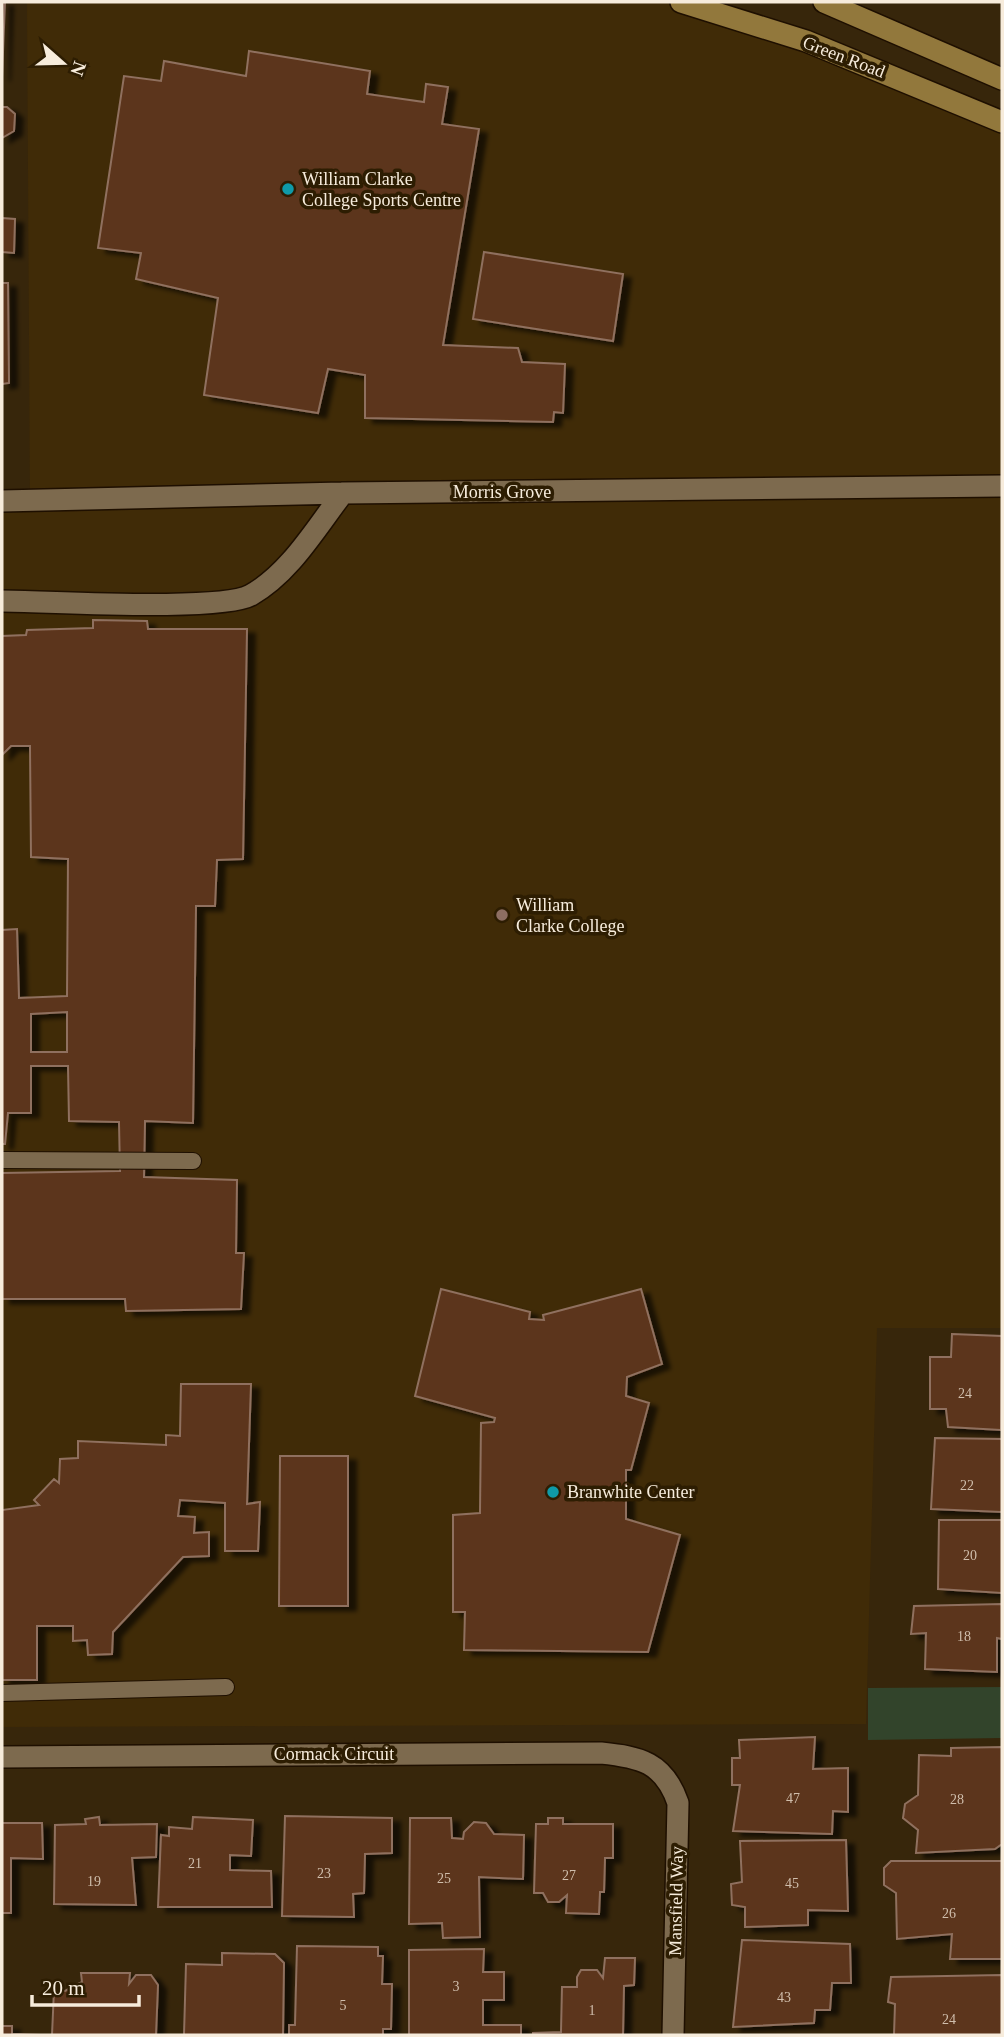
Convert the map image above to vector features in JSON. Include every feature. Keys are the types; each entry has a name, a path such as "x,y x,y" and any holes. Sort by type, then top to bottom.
{"main road":[{"name":"Green Road","path":"681,2 806,41 1002,122"},
{"path":"824,2 1002,79"}],"street":[{"name":"Morris Grove","path":"2,501 343,493 1002,486"},
{"path":"2,601 211,604 249,597 281,573 343,493"},
{"name":"Cormack Circuit","path":"2,1757 601,1752 634,1756 661,1771"},
{"name":"Mansfield Way","path":"661,1771 671,1783 678,1803 673,2035"}],"lane":[{"path":"2,1160 194,1161"},
{"path":"2,1693 226,1687"}],"shaded area":[{"name":"William Clarke College","path":"27,2 681,2 1002,122 1002,1328 877,1328 866,1724 2,1727 2,501 30,501"}],"green space":[{"path":"1002,1687 1002,1738 868,1740 868,1688"}],"building":[{"path":"2,2 5,2 2,77"},
{"name":"William Clarke College Sports Centre","path":"249,51 370,71 367,94 424,102 426,84 448,87 442,124 479,129 443,345 518,348 522,362 565,364 563,413 554,412 553,422 365,418 365,375 328,369 318,413 204,395 218,298 136,279 141,253 98,248 124,76 161,81 164,61 246,76"},
{"path":"2,107 7,107 15,114 14,131 2,138"},
{"path":"2,218 15,219 14,253 2,252"},
{"path":"484,252 623,274 613,341 473,319"},
{"path":"2,283 8,283 9,383 2,384"},
{"path":"93,620 147,621 148,629 247,629 243,859 217,860 215,906 196,906 193,1123 145,1121 144,1177 237,1180 236,1253 244,1253 241,1309 126,1311 125,1299 2,1299 2,1173 120,1171 119,1122 69,1121 68,1066 31,1066 31,1113 8,1113 5,1144 2,1144 2,930 17,929 19,998 67,996 68,859 31,857 30,746 11,746 2,755 2,636 26,635 27,630 93,628","holes":["67,1012 67,1052 31,1052 31,1014"]},
{"name":"Branwhite Center","path":"441,1289 530,1312 529,1319 544,1320 543,1315 641,1289 662,1364 627,1377 626,1396 649,1403 631,1470 626,1470 626,1519 680,1535 648,1652 464,1650 465,1612 453,1612 453,1515 480,1513 481,1423 494,1422 495,1418 415,1396"},
{"path":"952,1334 1002,1336 1001,1430 948,1427 946,1409 930,1409 930,1357 951,1357"},
{"path":"181,1384 251,1384 247,1504 260,1502 258,1551 225,1551 225,1503 180,1500 178,1516 195,1517 194,1533 209,1532 209,1556 183,1557 113,1632 112,1654 88,1655 87,1640 73,1641 73,1626 37,1626 37,1680 2,1680 2,1510 39,1505 34,1500 54,1479 59,1483 60,1459 78,1458 78,1441 166,1445 166,1435 180,1436"},
{"path":"935,1438 1002,1439 1002,1512 931,1509"},
{"path":"280,1456 348,1456 348,1606 279,1606"},
{"path":"939,1520 1002,1520 1002,1593 938,1589"},
{"path":"1002,1604 1002,1639 997,1638 997,1672 925,1669 926,1633 911,1634 914,1606"},
{"path":"815,1737 813,1769 848,1768 848,1812 833,1811 832,1834 733,1831 740,1785 732,1785 732,1758 740,1758 739,1740"},
{"path":"1002,1747 1002,1844 995,1849 916,1853 918,1830 903,1818 905,1804 918,1795 919,1755 951,1756 951,1748"},
{"path":"285,1816 392,1818 392,1853 365,1854 364,1893 353,1894 354,1917 282,1916"},
{"path":"99,1817 100,1825 157,1824 156,1857 132,1858 136,1905 54,1904 55,1825 86,1824 85,1819"},
{"path":"193,1817 253,1820 251,1856 230,1855 230,1870 271,1871 272,1907 158,1907 161,1835 169,1836 169,1827 192,1829"},
{"path":"410,1818 451,1818 452,1838 463,1839 464,1832 474,1822 486,1823 494,1834 524,1835 523,1879 479,1877 480,1937 443,1938 442,1923 409,1924"},
{"path":"548,1818 563,1818 563,1824 613,1824 613,1858 605,1858 604,1892 600,1892 599,1914 566,1913 567,1895 559,1902 548,1902 543,1893 534,1893 536,1824 548,1824"},
{"path":"2,1823 42,1823 43,1859 11,1858 11,1913 2,1913"},
{"path":"846,1840 848,1911 808,1910 808,1925 745,1927 745,1907 732,1905 731,1884 742,1882 740,1841"},
{"path":"891,1861 1002,1861 1002,1959 950,1959 952,1934 897,1939 896,1893 884,1885 884,1868"},
{"path":"742,1940 850,1944 851,1983 832,1983 830,2010 815,2010 814,2023 733,2027"},
{"path":"297,1946 378,1947 378,1956 383,1956 382,1984 392,1984 391,2029 383,2029 383,2035 289,2035 289,2025 295,2025"},
{"path":"484,1949 483,1972 504,1972 504,2000 483,2000 483,2025 521,2025 521,2035 409,2035 409,1950"},
{"path":"222,1953 275,1954 284,1963 283,2035 184,2035 186,1964 222,1965"},
{"path":"605,1958 635,1958 634,1985 624,1986 623,2035 533,2035 561,2032 562,1987 577,1987 577,1977 581,1970 597,1970 603,1978"},
{"path":"81,1973 130,1973 129,1984 136,1975 151,1975 158,1985 156,2035 52,2035 54,1990 65,1991 82,1982"},
{"path":"1002,1975 1002,2035 894,2035 895,2004 888,2002 891,1977"},
{"path":"2,2026 12,2026 12,2034 41,2035 2,2035"}],"place":[{"name":"William Clarke College Sports Centre","path":"288,189"},
{"name":"William Clarke College","path":"502,915"},
{"name":"Branwhite Center","path":"553,1492"}]}
